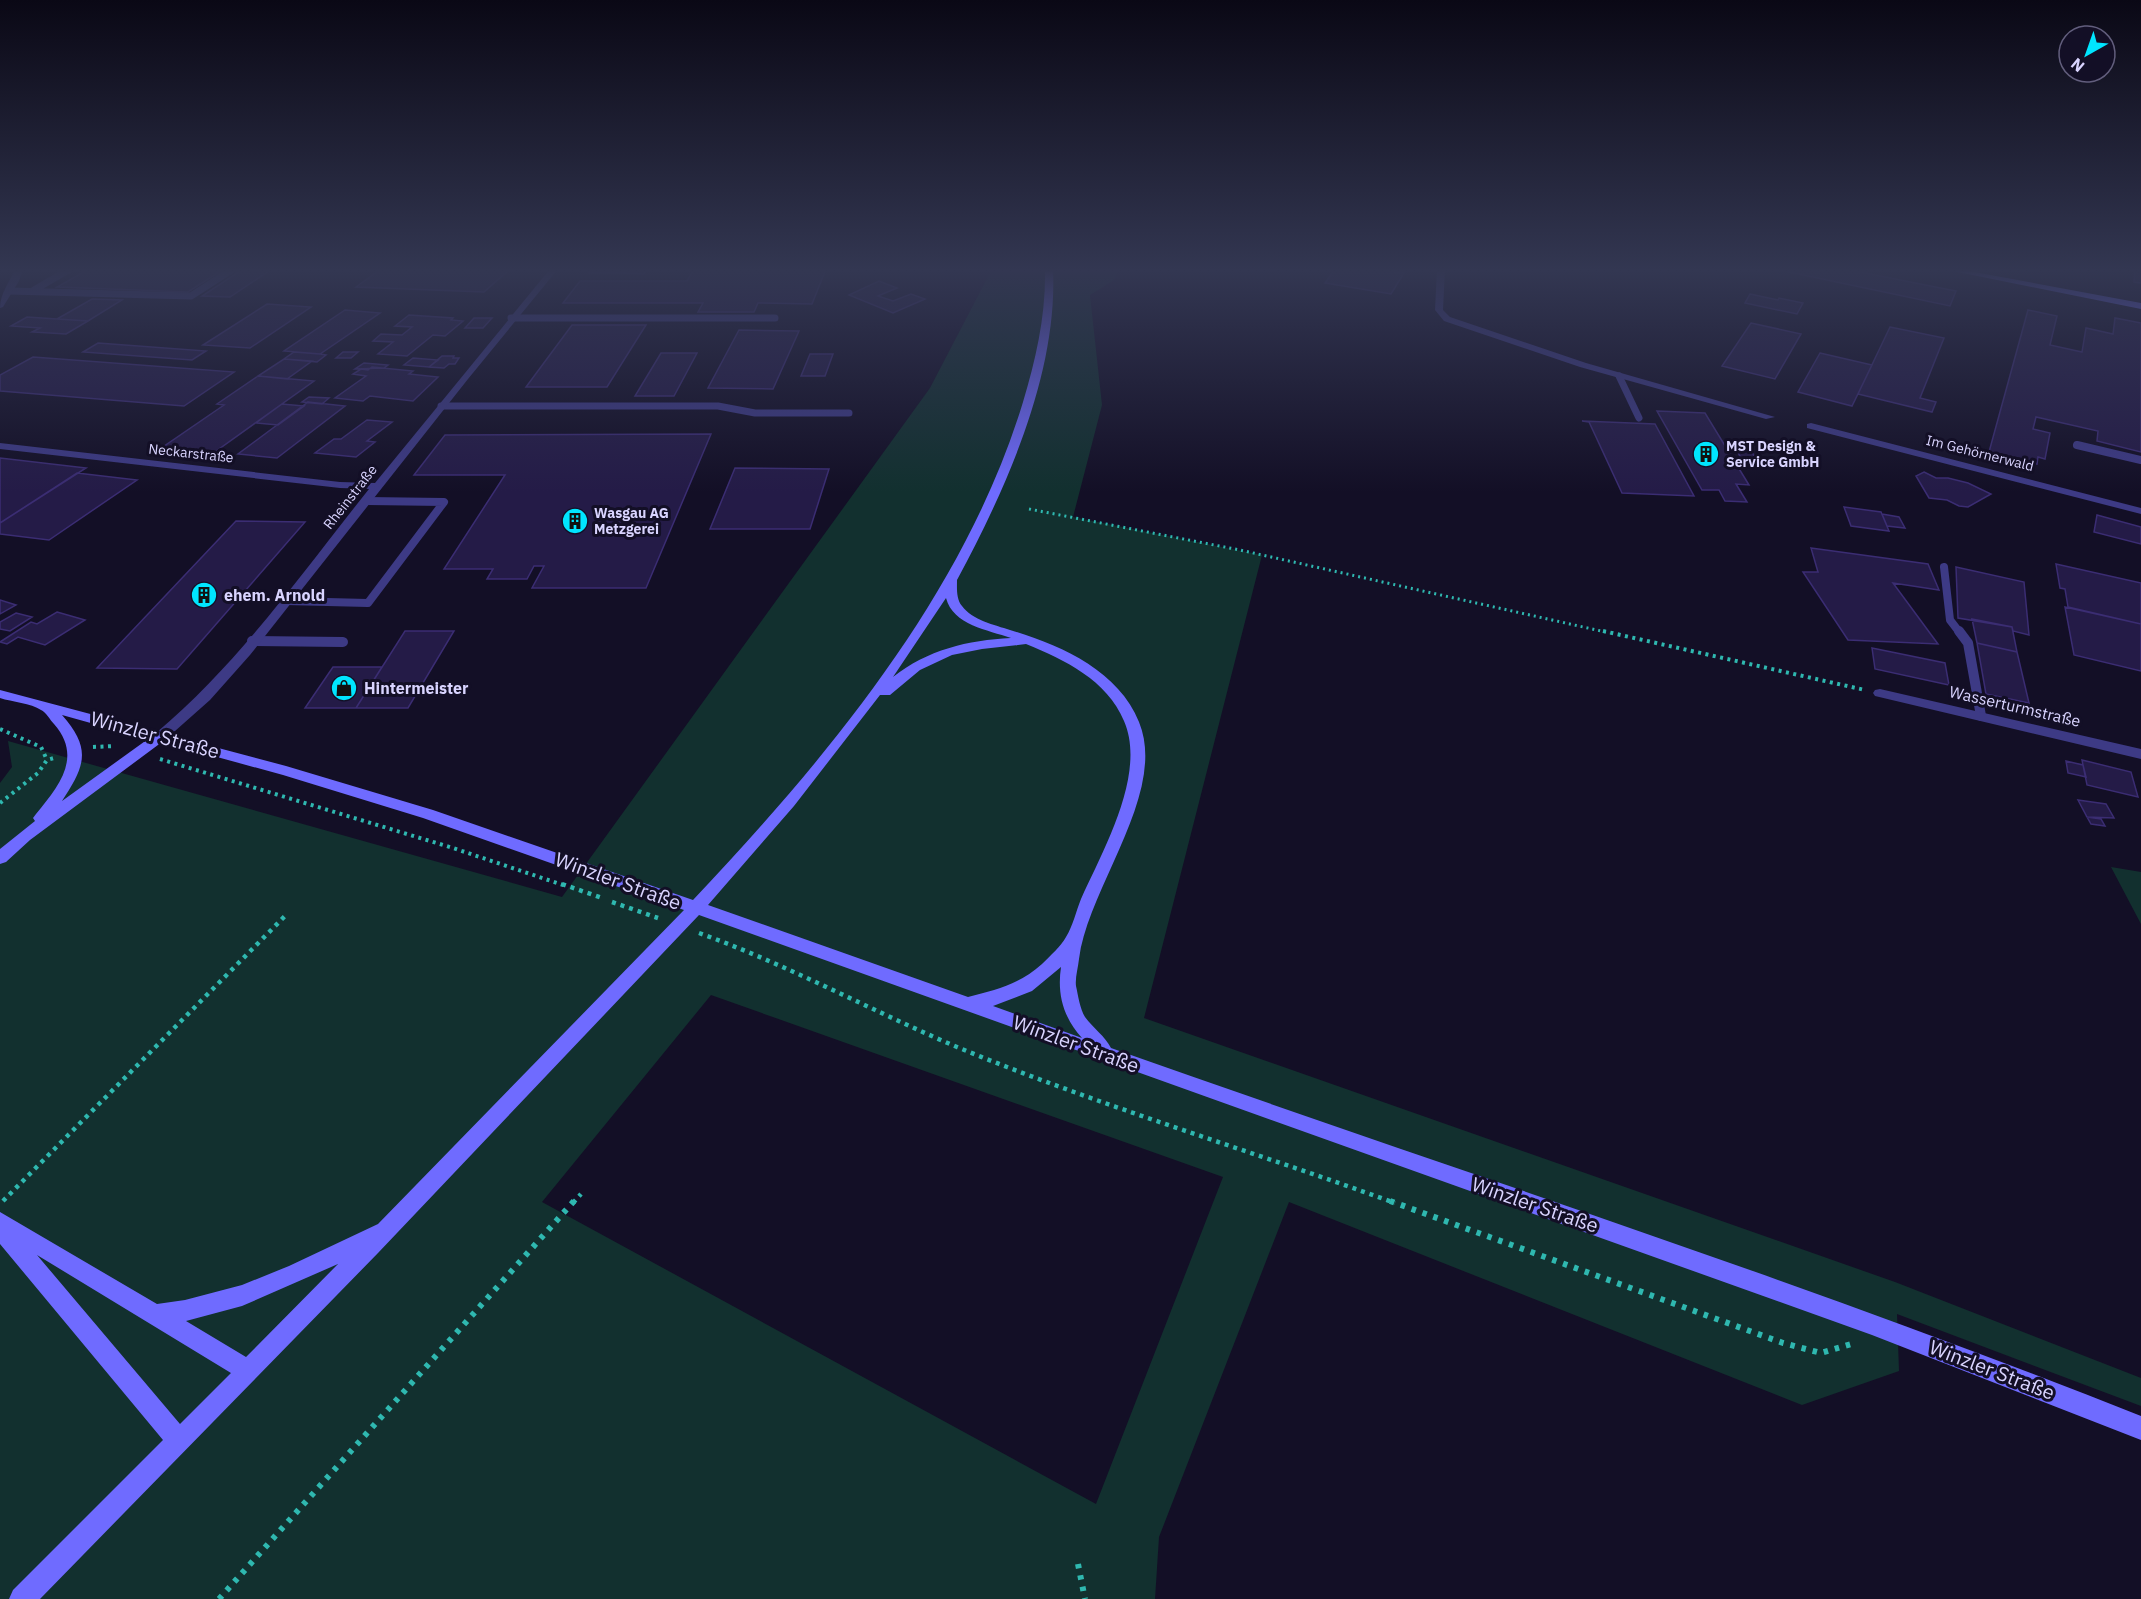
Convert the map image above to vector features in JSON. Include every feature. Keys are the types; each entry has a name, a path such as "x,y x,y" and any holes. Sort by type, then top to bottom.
{"main road":[{"path":"22,1599 391,1227 676,930 754,845 852,724 908,649 951,580 1001,483 1020,430 1042,344"},
{"path":"951,580 954,605 960,612 992,628 1042,645 1079,663 1101,679 1127,711 1138,747 1137,771 1129,806 1112,851 1072,940 1066,972 1069,1000 1075,1019 1085,1034 1117,1058"},
{"path":"852,724 908,671 936,655 971,645 998,642 1042,645"},
{"name":"Winzler Straße","path":"0,694 161,736 428,814 563,860 766,934 1872,1324 2141,1428"},
{"path":"26,836 70,776 76,750 74,740 46,706"},
{"path":"0,858 26,836 161,736"},
{"path":"968,1005 998,999 1039,979 1072,940"},
{"path":"0,1222 248,1371"},
{"path":"155,1315 204,1309 258,1291 317,1265 391,1227"},
{"path":"0,1228 179,1441"}],"street":[{"name":"Rheinstraße","path":"161,736 197,706 286,602 491,344"},
{"path":"1523,344 1619,375 1770,417"},
{"name":"Im Gehörnerwald","path":"1811,426 2141,511"},
{"name":"Neckarstraße","path":"0,446 340,485 379,486"},
{"name":"Wasserturmstraße","path":"1880,693 2141,754"}],"lane":[{"path":"1619,375 1639,418"},
{"path":"441,406 718,406 755,413 849,413"},
{"path":"2077,445 2141,460"},
{"path":"286,602 368,603 444,502 367,501"},
{"path":"1944,567 1950,620 1968,643 1981,716"},
{"path":"252,642 343,642"}],"path":[{"path":"1029,509 1240,550 1880,693"},
{"path":"0,729 41,747 47,760"},
{"path":"0,803 38,773 47,760 76,750 102,745 139,752 442,845 604,899"},
{"path":"0,1204 285,916"},
{"path":"752,952 956,1046 1055,1086 1381,1198 1783,1343 1821,1353 1851,1346 1864,1336 1872,1324"},
{"path":"219,1599 581,1194"},
{"path":"1078,1564 1085,1599"}],"green space":[{"path":"953,344 1095,344 1102,405 1073,517 1262,555 1144,1018 1895,1282 2141,1378 2141,1406 1897,1314 1899,1371 1802,1405 1289,1202 1159,1537 1155,1599 0,1599 0,783 12,767 8,741 562,897 930,388","holes":["711,995 1223,1177 1096,1504 542,1202"]},
{"path":"2111,867 2141,872 2141,924"}],"building":[{"path":"97,344 206,351 192,360 83,352"},
{"path":"205,344 257,344 250,348 203,345"},
{"path":"295,344 335,344 320,354 284,351"},
{"path":"391,344 422,344 407,356 378,354"},
{"path":"558,344 634,344 607,387 526,387"},
{"path":"732,344 793,344 773,389 708,388"},
{"path":"1737,344 1795,344 1775,379 1722,366"},
{"path":"1882,344 1942,344 1920,398 1936,402 1932,412 1858,394"},
{"path":"2019,344 2050,344 2082,352 2083,344 2141,344 2141,452 2097,441 2098,431 2036,417 2033,429 2050,433 2045,459 2038,457 2037,464 1989,452"},
{"path":"294,352 326,355 317,362 284,359"},
{"path":"343,352 358,352 351,358 336,358"},
{"path":"661,353 697,353 674,396 635,396"},
{"path":"1820,353 1872,365 1852,406 1798,392"},
{"path":"810,354 833,354 825,376 801,376"},
{"path":"442,356 459,358 455,364 449,364 444,368 429,367"},
{"path":"33,357 234,372 184,406 0,391 0,375"},
{"path":"413,358 438,360 429,367 404,365"},
{"path":"284,359 312,361 287,379 258,376"},
{"path":"364,363 388,365 384,368 355,369"},
{"path":"372,367 413,371 409,374 438,377 413,401 370,396 363,401 335,398 366,376 353,374 361,369 368,370"},
{"path":"258,376 314,381 212,454 160,449 224,405 217,404"},
{"path":"309,397 329,398 322,404 302,402"},
{"path":"308,402 345,406 277,458 238,454"},
{"path":"282,404 304,406 278,425 256,423"},
{"name":"MST Design & Service GmbH","path":"1657,411 1705,413 1749,485 1736,484 1747,502 1725,501 1719,490 1702,490"},
{"path":"367,420 392,422 367,441 375,442 356,457 315,453 334,439 341,439"},
{"path":"1582,421 1655,424 1694,496 1622,493 1589,422"},
{"name":"Wasgau AG Metzgerei","path":"711,434 646,588 532,588 544,566 534,566 527,579 487,579 493,569 444,569 505,475 414,475 445,435"},
{"path":"1734,446 1749,447 1759,464 1744,463"},
{"path":"0,458 86,468 0,523"},
{"path":"735,468 829,469 810,529 710,529"},
{"path":"1924,472 1936,478 1948,478 1968,483 1991,494 1968,507 1959,506 1947,500 1929,498 1916,476"},
{"path":"77,473 137,480 49,540 0,534 0,523"},
{"path":"1844,507 1881,512 1889,531 1851,526"},
{"path":"1882,514 1899,517 1905,528 1887,526"},
{"path":"2097,515 2141,527 2141,544 2094,532"},
{"name":"ehem. Arnold","path":"236,521 305,522 177,669 97,668"},
{"path":"1811,548 1928,564 1939,590 1893,583 1938,644 1848,640 1803,572 1818,572"},
{"path":"2056,564 2141,583 2141,624 2068,607 2065,589 2060,588"},
{"path":"1956,567 2024,582 2029,635 2013,631 2012,627 1958,618"},
{"path":"0,600 16,605 0,614"},
{"path":"2065,607 2141,624 2141,671 2074,655"},
{"path":"57,612 85,620 45,645 18,637 7,644 0,642 31,622 37,624"},
{"path":"16,613 32,617 10,631 0,629 0,622"},
{"path":"1972,619 2012,627 2017,652 1977,643"},
{"path":"405,631 454,631 408,708 356,708"},
{"path":"1977,643 2017,652 2029,703 1986,694"},
{"path":"1872,648 1945,663 1949,685 1875,669"},
{"name":"Hintermeister","path":"333,667 382,667 356,708 305,708"},
{"path":"2082,760 2131,772 2138,797 2087,785"},
{"path":"2066,761 2083,765 2086,777 2068,773"},
{"path":"2078,800 2106,804 2114,818 2087,817"},
{"path":"2087,817 2101,819 2105,826 2091,824"}],"place":[{"name":"MST Design & Service GmbH","path":"1706,454"},
{"name":"Wasgau AG Metzgerei","path":"575,521"},
{"name":"ehem. Arnold","path":"204,595"},
{"name":"Hintermeister","path":"344,688"}]}
